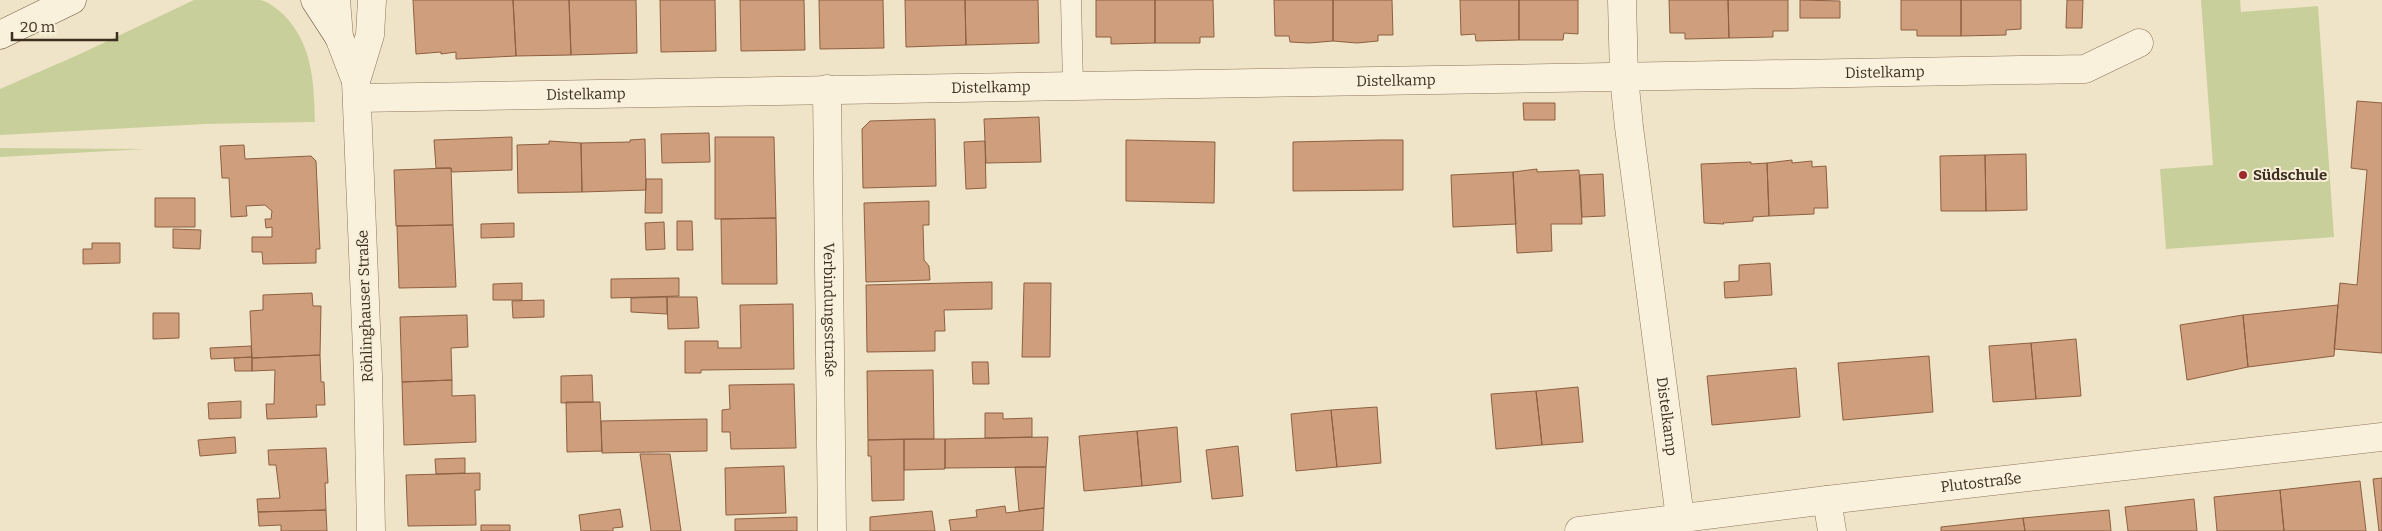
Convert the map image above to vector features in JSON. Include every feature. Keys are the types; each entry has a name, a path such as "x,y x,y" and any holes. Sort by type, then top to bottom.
{"street":[{"path":"0,34 72,0"},
{"path":"315,0 339,37"},
{"name":"Röhlinghauser Straße","path":"336,0 339,37 356,89 368,375 371,531"},
{"name":"Röhlinghauser Straße","path":"356,89 370,35 372,0"},
{"name":"Distelkamp","path":"1622,0 1624,77 1629,127 1680,518"},
{"name":"Distelkamp","path":"356,89 828,89 2085,69 2139,43"},
{"name":"Verbindungsstraße","path":"828,89 832,531"},
{"name":"Plutostraße","path":"1580,531 1827,500 2382,437"},
{"path":"1827,500 1832,531"}],"lane":[{"path":"1071,0 1073,84"}],"green space":[{"path":"194,0 260,0 283,14 301,38 306,51 314,93 315,122 205,124 0,135 0,89 80,54"},
{"path":"2201,0 2240,0 2241,12 2318,6 2334,237 2166,249 2160,169 2213,165"},
{"path":"0,148 146,149 0,157"}],"building":[{"path":"413,0 513,0 516,56 456,59 456,52 416,54"},
{"path":"513,0 569,0 571,55 516,56"},
{"path":"569,0 636,0 637,53 571,55"},
{"path":"660,0 715,0 716,51 661,52"},
{"path":"740,0 804,0 805,50 741,51"},
{"path":"819,0 883,0 884,48 820,49"},
{"path":"905,0 965,0 966,45 906,47"},
{"path":"965,0 1038,0 1039,43 966,45"},
{"path":"1096,0 1155,0 1155,43 1111,44 1111,37 1096,37"},
{"path":"1155,0 1213,0 1214,37 1200,37 1200,43 1155,43"},
{"path":"1274,0 1333,0 1333,41 1290,42 1289,36 1275,36"},
{"path":"1333,0 1392,0 1393,35 1378,35 1378,41 1357,43 1333,41"},
{"path":"1460,0 1519,0 1519,40 1476,41 1475,34 1461,35"},
{"path":"1519,0 1578,0 1578,34 1564,33 1563,40 1519,40"},
{"path":"1669,0 1728,0 1729,38 1685,39 1685,33 1670,33"},
{"path":"1728,0 1788,0 1788,31 1773,31 1773,37 1729,38"},
{"path":"1800,0 1840,1 1840,18 1800,18"},
{"path":"1901,0 1961,0 1961,36 1917,36 1917,30 1901,30"},
{"path":"1961,0 2021,0 2021,29 2006,30 2006,35 1961,36"},
{"path":"2067,0 2083,0 2082,28 2066,28"},
{"path":"2357,101 2382,103 2382,353 2334,349 2340,283 2357,285 2367,170 2351,168"},
{"path":"1523,103 1555,103 1555,120 1524,120"},
{"path":"1039,117 1041,162 986,163 984,119"},
{"path":"935,119 936,186 863,188 862,129 870,121"},
{"path":"709,133 710,162 662,163 661,134"},
{"path":"512,137 512,170 452,172 451,168 436,168 434,140"},
{"path":"715,137 774,137 776,218 715,219"},
{"path":"645,139 646,190 582,192 581,143 630,142 630,140"},
{"path":"1126,140 1215,142 1214,203 1126,201"},
{"path":"1403,140 1403,190 1293,191 1293,142"},
{"path":"549,141 581,143 582,192 518,193 517,145 549,144"},
{"path":"985,141 986,188 966,189 964,142"},
{"path":"244,145 245,159 311,156 316,161 320,249 316,249 316,263 263,264 262,252 252,252 252,237 272,237 272,227 266,228 265,219 271,219 272,211 265,205 246,206 247,216 231,217 229,178 222,178 220,146"},
{"path":"2026,154 2027,210 1986,211 1985,155"},
{"path":"1985,155 1986,211 1941,211 1940,156"},
{"path":"1792,160 1792,163 1812,161 1812,167 1826,166 1828,208 1814,208 1814,214 1769,216 1767,163"},
{"path":"1751,162 1751,164 1767,163 1769,216 1753,217 1753,221 1724,224 1704,223 1701,164"},
{"path":"451,168 453,225 396,226 394,170"},
{"path":"1537,169 1537,172 1579,170 1582,224 1551,224 1552,251 1517,253 1513,172"},
{"path":"1513,172 1516,224 1453,227 1451,175"},
{"path":"1603,174 1605,216 1582,217 1580,175"},
{"path":"646,179 662,179 662,213 645,213"},
{"path":"155,198 195,198 195,227 155,227"},
{"path":"929,201 929,225 923,225 924,260 929,266 930,280 866,282 864,203"},
{"path":"776,218 777,284 722,284 721,219"},
{"path":"677,221 692,221 693,250 677,250"},
{"path":"664,222 665,249 646,250 645,223"},
{"path":"514,223 514,237 481,238 481,224"},
{"path":"453,225 456,287 399,288 397,226"},
{"path":"173,229 201,230 200,249 173,248"},
{"path":"92,243 120,243 120,263 83,264 83,249 92,249"},
{"path":"1770,263 1772,295 1725,298 1724,282 1739,281 1739,265"},
{"path":"679,278 679,296 611,298 611,279"},
{"path":"992,282 992,309 944,310 945,331 935,331 935,351 867,352 866,285"},
{"path":"522,283 522,300 493,300 493,284"},
{"path":"1024,283 1051,283 1050,357 1022,357"},
{"path":"312,293 313,306 321,306 320,355 252,358 250,311 263,310 263,295"},
{"path":"667,297 667,314 631,312 631,298"},
{"path":"667,297 697,297 699,328 668,329"},
{"path":"544,300 544,317 513,318 512,301"},
{"path":"793,304 794,369 701,370 701,373 685,373 685,341 718,341 718,348 741,348 740,305"},
{"path":"2338,305 2334,356 2248,367 2243,315"},
{"path":"153,313 179,313 179,338 153,339"},
{"path":"467,315 468,347 451,348 452,380 402,382 400,317"},
{"path":"2243,315 2248,367 2187,380 2180,325"},
{"path":"2076,339 2081,396 2036,399 2031,343"},
{"path":"2031,343 2036,399 1993,402 1989,346"},
{"path":"251,346 252,357 211,359 210,348"},
{"path":"320,355 321,382 324,382 325,405 316,405 317,417 267,419 266,404 274,404 275,370 252,371 252,358"},
{"path":"1929,356 1933,412 1843,420 1838,363"},
{"path":"252,357 252,371 235,371 234,358"},
{"path":"972,362 988,362 989,384 973,384"},
{"path":"1796,368 1800,417 1712,425 1707,376"},
{"path":"933,370 934,439 868,440 867,371"},
{"path":"592,375 593,402 561,403 561,376"},
{"path":"452,380 452,396 475,395 476,442 404,445 402,382"},
{"path":"794,384 796,448 731,449 730,432 722,432 722,410 730,409 729,385"},
{"path":"1578,387 1583,442 1542,445 1536,391"},
{"path":"1536,391 1542,445 1496,449 1491,394"},
{"path":"241,401 241,418 209,419 208,403"},
{"path":"566,402 600,402 602,451 567,452"},
{"path":"1377,407 1381,463 1337,467 1331,410"},
{"path":"1331,410 1337,467 1296,471 1291,414"},
{"path":"985,413 1003,413 1003,419 1032,418 1032,437 985,438"},
{"path":"707,419 707,451 602,453 601,421"},
{"path":"1177,427 1181,482 1142,486 1137,431"},
{"path":"1137,431 1142,486 1084,491 1079,436"},
{"path":"235,437 236,453 200,456 198,440"},
{"path":"1048,437 1046,467 945,468 945,439"},
{"path":"904,439 945,439 945,469 904,470"},
{"path":"904,439 904,500 872,501 871,456 868,456 868,440"},
{"path":"1238,446 1243,496 1212,499 1206,450"},
{"path":"326,448 328,483 325,483 326,510 258,512 257,499 280,498 276,465 269,465 268,450"},
{"path":"640,454 670,454 681,531 651,531"},
{"path":"465,458 465,473 436,474 435,459"},
{"path":"784,466 786,513 726,515 725,468"},
{"path":"1015,467 1046,467 1044,508 1019,511"},
{"path":"480,473 480,490 475,490 476,525 408,526 406,475"},
{"path":"2382,478 2382,531 2379,531 2373,479"},
{"path":"2360,481 2366,531 2284,531 2280,490"},
{"path":"2280,490 2284,531 2217,531 2214,497"},
{"path":"2194,499 2197,531 2128,531 2125,507"},
{"path":"1005,506 1006,513 1044,508 1043,531 951,531 949,520 977,517 976,510"},
{"path":"620,509 623,527 613,528 613,531 581,531 579,515"},
{"path":"326,510 327,531 281,531 281,525 259,526 258,512"},
{"path":"2109,510 2111,531 2025,531 2023,518"},
{"path":"932,511 935,531 870,531 870,517"},
{"path":"797,517 797,531 735,531 735,519"},
{"path":"2023,518 2025,531 1941,531 1941,527"},
{"path":"481,525 510,525 510,531 481,531"}],"place":[{"name":"Südschule","path":"2243,175"}]}
